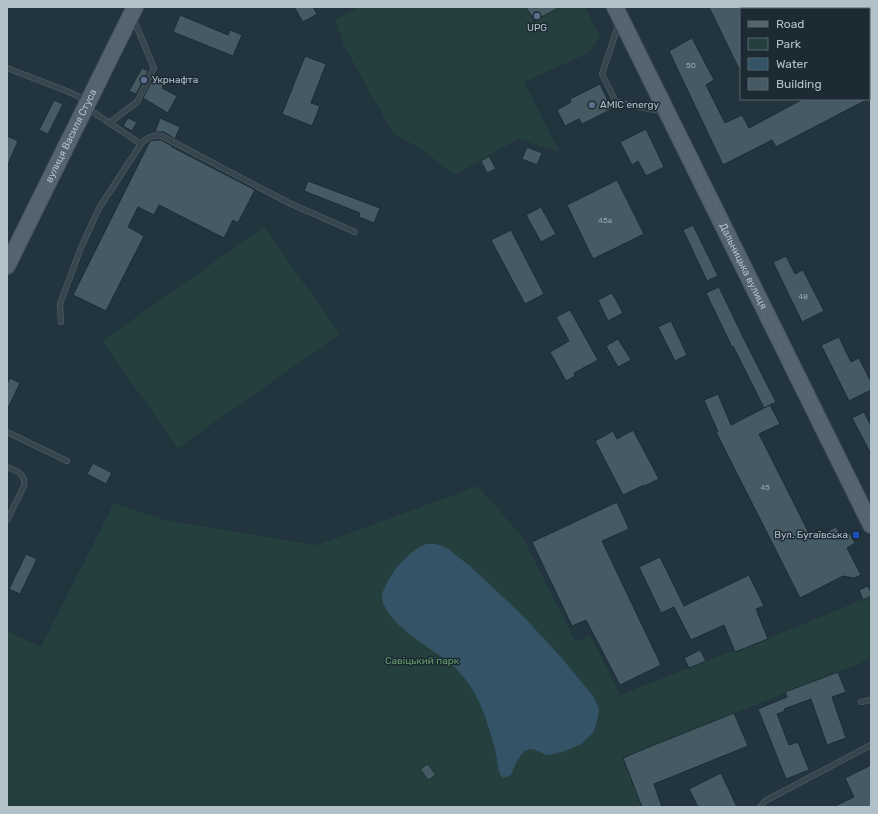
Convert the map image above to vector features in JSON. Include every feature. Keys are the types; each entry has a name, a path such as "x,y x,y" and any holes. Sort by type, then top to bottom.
{"main road":[{"name":"вулиця Василя Стуса","path":"7,266 134,11"},
{"name":"Дальницька вулиця","path":"618,13 871,525"}],"lane":[{"path":"108,123 137,102 154,68 134,11"},
{"path":"618,13 602,74 616,102 667,112"},
{"path":"7,68 69,92 87,104 108,123 140,144"},
{"path":"61,322 60,304 80,250 99,208 140,144 152,135 162,136 289,203 355,232"},
{"path":"7,432 66,461"},
{"path":"7,467 21,474 25,481 7,520"},
{"path":"861,702 871,700"},
{"path":"760,807 765,801 871,746"}],"green space":[{"path":"359,7 585,7 600,37 588,53 524,82 559,152 518,139 455,175 422,150 393,133 344,46 335,20"},
{"path":"264,227 340,334 178,448 102,341"},
{"name":"Савіцький парк","path":"478,486 523,538 576,642 590,635 620,695 734,650 735,652 871,596 871,659 623,758 642,807 7,807 7,631 41,647 114,503 169,521 317,545"}],"water":[{"path":"427,544 436,544 447,548 471,567 522,615 560,656 593,696 599,709 597,722 593,733 581,744 565,751 550,755 530,749 523,752 511,775 503,778 498,768 495,749 488,725 471,687 463,676 445,659 411,635 395,621 383,602 382,595 385,587 396,568 419,547"}],"building":[{"path":"294,7 313,7 317,14 303,22"},
{"name":"UPG","path":"526,7 560,7 534,21"},
{"path":"709,7 741,7 740,71"},
{"path":"180,15 228,35 230,30 242,35 233,56 173,32"},
{"path":"692,38 714,80 706,85 725,123 742,115 749,128 801,100 866,100 776,147 772,140 723,165 669,51"},
{"path":"305,56 326,64 311,103 320,106 312,126 282,114"},
{"path":"142,68 148,71 136,94 129,91"},
{"path":"155,75 166,81 162,88 177,96 168,113 143,98"},
{"name":"AMIC energy","path":"600,84 612,109 582,124 579,119 565,126 557,110 571,102 570,99"},
{"path":"54,100 63,104 48,134 39,130"},
{"path":"128,118 137,122 132,131 123,126"},
{"path":"160,118 180,127 175,139 164,132 155,132"},
{"path":"646,129 664,167 646,176 638,161 632,165 620,142"},
{"path":"7,136 18,141 7,167"},
{"path":"161,140 255,190 238,223 233,220 224,238 159,205 154,215 138,207 128,227 144,236 106,311 73,295 150,141"},
{"path":"527,147 542,153 537,165 522,159"},
{"path":"489,156 496,169 487,173 481,161"},
{"path":"617,180 644,234 593,259 567,205"},
{"path":"308,181 380,208 374,223 359,217 360,213 304,191"},
{"path":"541,207 556,234 541,242 526,215"},
{"path":"693,225 718,276 707,281 683,230"},
{"path":"511,230 544,294 525,304 491,240"},
{"path":"786,256 795,274 803,270 824,311 802,322 773,262"},
{"path":"719,287 776,402 764,408 706,293"},
{"path":"612,293 623,313 608,321 598,300"},
{"path":"570,310 598,360 574,373 575,376 566,381 550,352 569,341 556,317"},
{"path":"671,321 687,355 675,361 658,327"},
{"path":"839,337 851,362 859,358 871,382 871,390 849,401 821,345"},
{"path":"618,339 631,360 618,367 606,346"},
{"path":"10,378 20,383 7,410 7,384"},
{"path":"718,394 731,425 770,405 780,424 759,434 812,539 836,527 842,537 850,533 855,543 847,548 861,575 854,578 843,576 800,598 716,432 718,432 704,400"},
{"path":"864,412 871,426 871,454 852,418"},
{"path":"633,430 659,479 623,495 595,441 613,431 617,439"},
{"path":"93,463 112,473 106,484 87,474"},
{"path":"617,502 629,529 602,541 661,665 620,685 586,620 572,626 532,542"},
{"path":"26,554 37,559 20,594 9,589"},
{"path":"660,557 684,606 749,575 764,606 756,609 768,639 735,652 724,625 691,640 674,607 661,613 639,567"},
{"path":"868,586 871,596 863,600 859,590"},
{"path":"700,650 706,661 689,668 684,658"},
{"path":"838,672 846,692 832,697 846,738 827,745 811,699 784,709 785,711 777,714 789,745 798,742 809,770 786,779 758,709 787,697 785,692"},
{"path":"734,713 748,746 654,784 662,807 642,807 623,758"},
{"path":"428,764 436,775 428,780 420,769"},
{"path":"871,765 871,807 833,807 854,797 845,778"},
{"path":"721,773 737,807 698,807 689,789"}],"tram line":[{"path":"612,7 871,532"},
{"path":"619,7 871,518"}],"place":[{"name":"UPG","path":"537,16"},
{"name":"Укрнафта","path":"144,80"},
{"name":"AMIC energy","path":"592,105"},
{"name":"Вул. Бугаївська","path":"856,535"}]}
